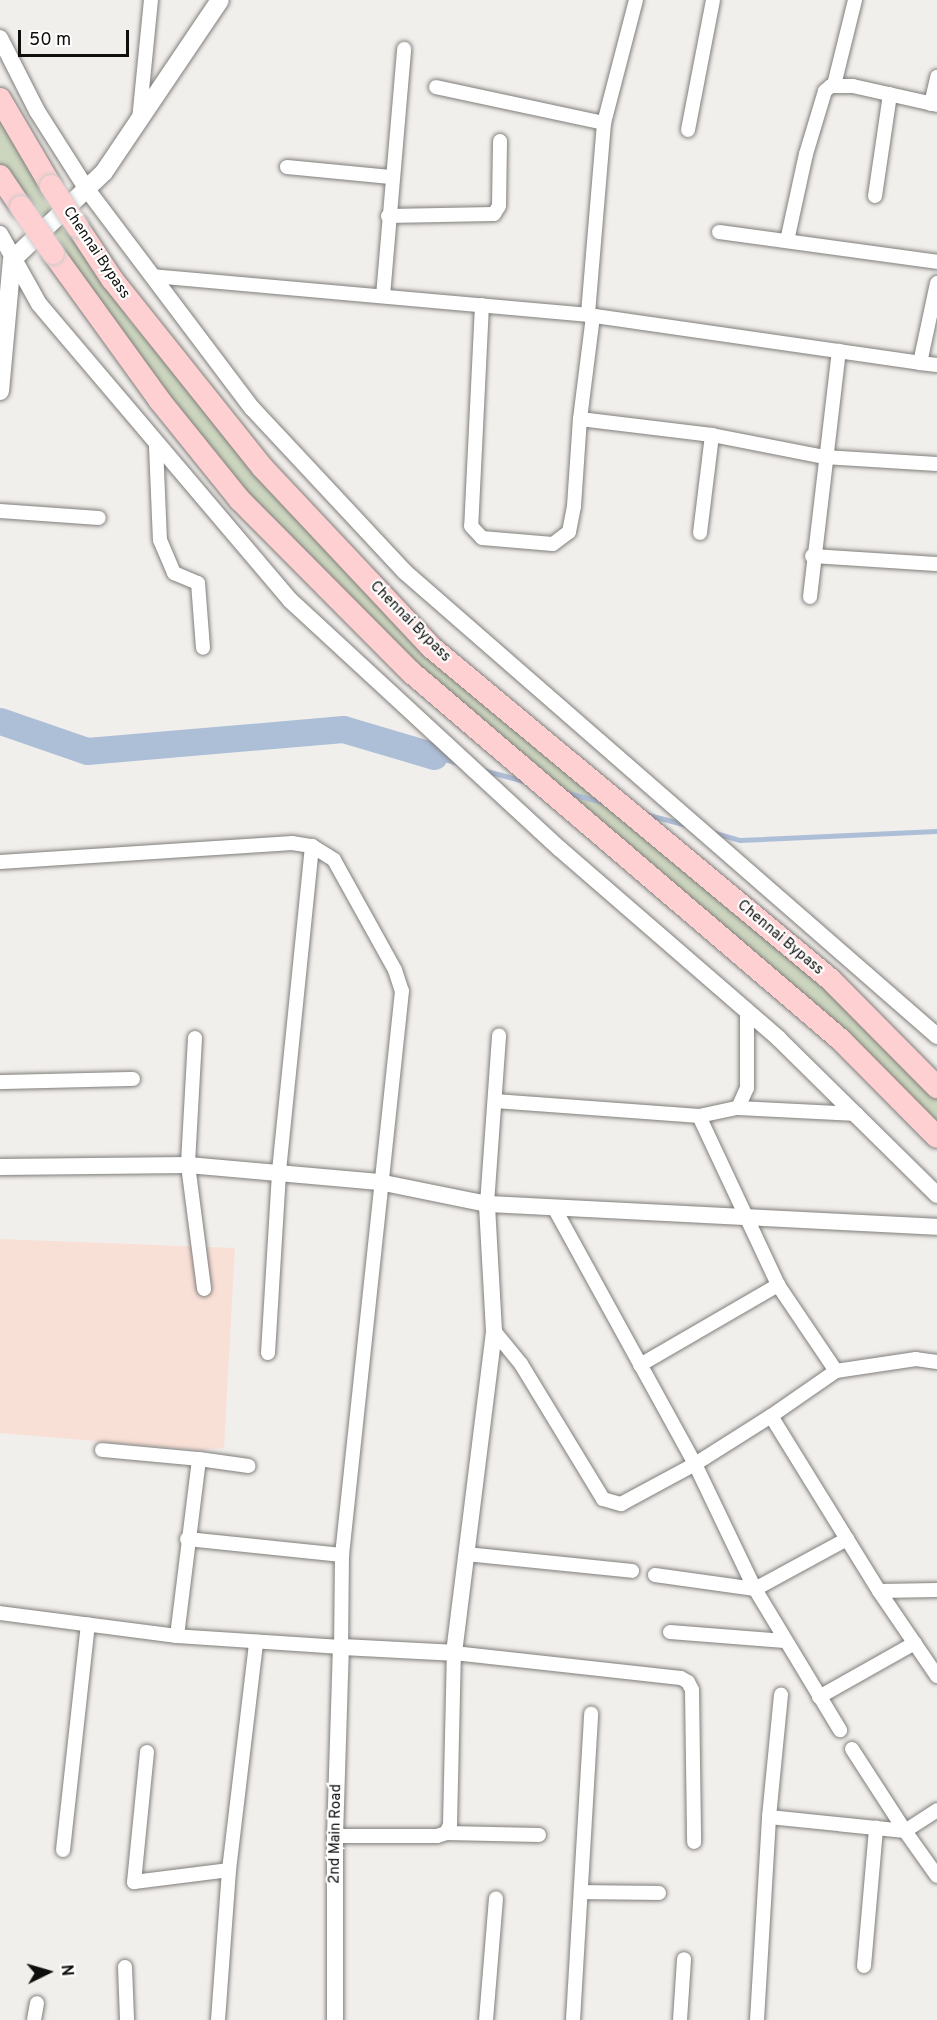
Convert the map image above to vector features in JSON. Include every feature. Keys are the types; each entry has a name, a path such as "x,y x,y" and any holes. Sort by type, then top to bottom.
{"highway":[{"name":"Chennai Bypass","path":"0,99 51,186 112,279 263,468 431,647 831,980 937,1087"},
{"path":"0,176 160,401 240,500 412,674 841,1040 937,1137"}],"main road":[{"path":"0,391 15,257 104,172 220,0"}],"street":[{"path":"139,122 151,0"},
{"path":"482,305 471,526 482,538 553,544 569,532 574,506 604,123 636,0"},
{"path":"688,130 713,0"},
{"path":"787,241 806,154 825,91 834,85 855,0"},
{"path":"0,38 81,192 152,276 252,408 405,572 937,1036"},
{"path":"383,296 388,216 404,50"},
{"path":"834,85 934,104 937,77"},
{"path":"436,87 604,123"},
{"path":"875,196 890,94"},
{"path":"388,216 494,214 499,206 500,141"},
{"path":"286,167 392,177"},
{"path":"718,232 937,262"},
{"path":"0,234 15,257 39,304 156,446 290,600 389,694 560,849 747,1010 857,1114 937,1195"},
{"path":"152,276 590,315 937,365"},
{"path":"920,363 937,283"},
{"path":"810,597 812,556 839,351"},
{"path":"580,419 712,435 824,457 937,464"},
{"path":"700,533 712,435"},
{"path":"156,446 160,540 174,573 197,581 200,587 203,648"},
{"path":"0,511 99,518"},
{"path":"812,556 937,564"},
{"path":"0,862 292,843 312,846 334,860 396,970 402,991 379,1182 342,1555 341,1647"},
{"path":"268,1353 279,1171 312,846"},
{"path":"738,1108 747,1088 747,1010"},
{"path":"446,1833 450,1825 454,1653 494,1331 488,1204 499,1035"},
{"path":"195,1038 188,1165 204,1288"},
{"path":"0,1082 133,1079"},
{"path":"495,1101 699,1116 738,1108 857,1114"},
{"path":"699,1116 778,1285 836,1371"},
{"path":"0,1167 188,1165 279,1171 379,1182 488,1204 937,1227"},
{"path":"554,1208 695,1464 755,1589 840,1730"},
{"path":"640,1365 778,1285"},
{"path":"494,1331 521,1364 603,1499 621,1504 695,1464 836,1371 916,1359 937,1362"},
{"path":"771,1416 879,1591 937,1676"},
{"path":"102,1450 249,1466"},
{"path":"177,1636 187,1539 199,1459"},
{"path":"187,1539 342,1555"},
{"path":"655,1575 755,1589 847,1539"},
{"path":"466,1554 632,1571"},
{"path":"879,1591 937,1590"},
{"path":"0,1613 177,1636 454,1653 681,1678 688,1682 692,1690 694,1842"},
{"path":"63,1850 88,1624"},
{"path":"670,1632 785,1641"},
{"path":"218,2020 229,1870 256,1642"},
{"path":"819,1697 915,1643"},
{"name":"2nd Main Road","path":"335,2020 335,1836 341,1647"},
{"path":"757,2020 769,1817 781,1695"},
{"path":"573,2020 591,1714"},
{"path":"852,1749 937,1876"},
{"path":"147,1752 134,1882 229,1870"},
{"path":"769,1817 905,1831 937,1810"},
{"path":"864,1966 876,1828"},
{"path":"335,1836 437,1836 446,1833 539,1835"},
{"path":"581,1892 659,1893"},
{"path":"486,2020 496,1898"},
{"path":"680,2020 684,1959"},
{"path":"125,1966 127,2020"},
{"path":"34,2020 37,2003"}],"shaded area":[{"path":"0,1239 235,1248 224,1448 201,1450 0,1433"}],"green space":[{"path":"0,117 128,319 333,554 828,989 937,1096 937,1127 454,700 255,504 150,379 0,166"}],"waterway":[{"path":"0,721 87,751 343,729 434,756"},
{"path":"434,756 458,763"},
{"path":"483,770 524,781"},
{"path":"564,792 603,802"},
{"path":"645,814 687,825"},
{"path":"712,832 740,840 937,831"}]}
